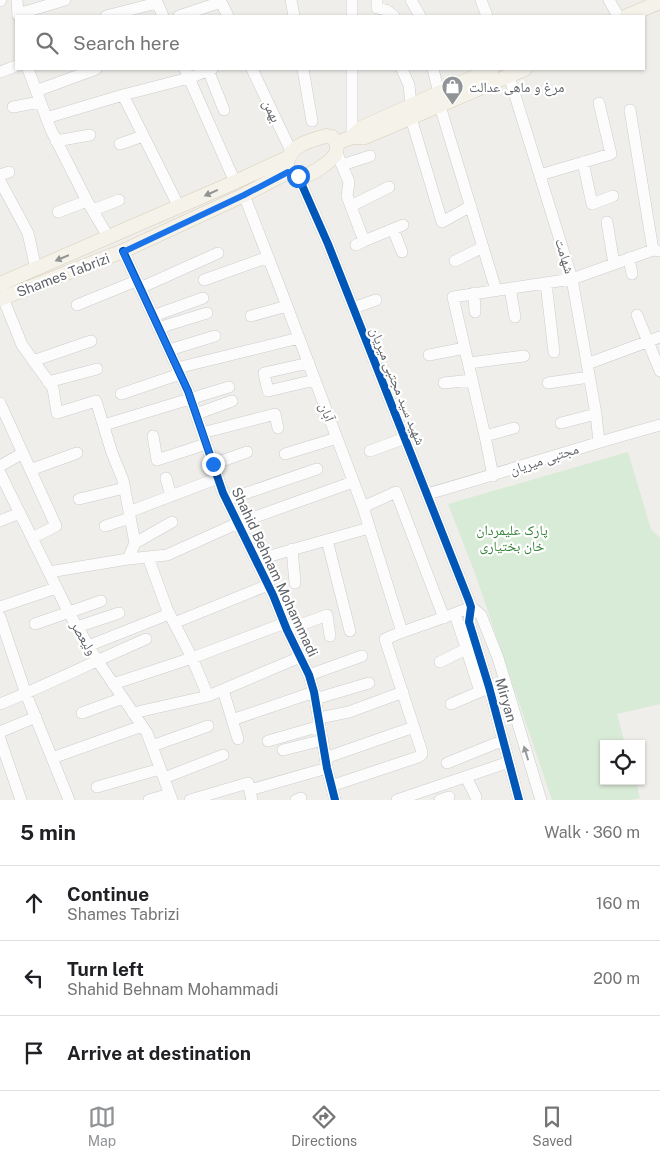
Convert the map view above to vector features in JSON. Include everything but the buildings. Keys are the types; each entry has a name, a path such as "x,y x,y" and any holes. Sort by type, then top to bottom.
{"main road":[{"path":"629,15 660,2"},
{"path":"440,99 490,70"},
{"path":"337,147 352,136 365,137 411,112 508,72"},
{"name":"Shames Tabrizi","path":"332,136 337,147 334,156 317,170 304,176 293,174 123,252 1,294 36,269 235,182 289,156 298,147 307,142 332,136"},
{"path":"289,156 286,165 293,174"},
{"path":"109,238 123,252"}],"street":[{"path":"17,0 18,15 65,0"},
{"path":"291,0 294,15"},
{"path":"352,0 352,15"},
{"path":"377,0 377,8 386,10 393,15"},
{"path":"411,0 419,15"},
{"path":"481,0 487,15"},
{"path":"609,0 617,15"},
{"path":"183,15 221,1 228,15"},
{"path":"110,15 157,2 163,15"},
{"path":"0,72 15,66"},
{"path":"28,70 56,141 109,238"},
{"path":"13,107 94,70"},
{"path":"46,118 187,73 210,70 224,110"},
{"name":"بهمن","path":"252,70 289,156"},
{"path":"303,70 312,121"},
{"path":"352,70 352,136"},
{"path":"402,70 409,85 411,112 442,222 470,206"},
{"path":"433,70 470,206 496,290"},
{"name":"شهامت","path":"508,72 572,279 596,414 599,442"},
{"path":"187,73 235,182"},
{"path":"123,95 179,207"},
{"path":"540,175 611,154 599,103"},
{"path":"493,476 453,297 572,279 656,250 630,110"},
{"path":"56,141 90,136"},
{"path":"120,144 143,136"},
{"path":"337,147 349,182 347,196 360,243 398,227 402,252"},
{"path":"342,164 370,156"},
{"path":"583,162 592,204 613,196"},
{"name":"شهید سید مجتبی میریان","path":"293,174 328,244 471,607"},
{"path":"2,187 28,233 36,269"},
{"path":"351,206 389,187"},
{"name":"آبان","path":"244,195 363,507 402,632"},
{"path":"58,212 119,200"},
{"path":"607,222 614,264"},
{"path":"455,260 483,247"},
{"name":"Shahid Behnam Mohammadi","path":"123,252 179,371 226,500 268,585 309,675 315,696 326,763 335,800"},
{"path":"77,305 218,253"},
{"path":"204,280 268,257"},
{"path":"629,258 632,274"},
{"path":"546,283 554,352"},
{"path":"510,288 515,317"},
{"path":"1,294 22,345 53,388 57,412 96,401 125,488 135,543 128,559"},
{"path":"474,294 475,312"},
{"path":"153,316 203,298"},
{"path":"353,308 376,300"},
{"path":"251,316 287,306"},
{"path":"158,328 207,313"},
{"path":"636,316 660,371"},
{"path":"169,350 215,336"},
{"path":"586,364 660,337"},
{"path":"121,394 179,371 299,338"},
{"path":"33,361 91,341"},
{"path":"429,355 465,348"},
{"path":"469,363 524,356"},
{"path":"309,363 264,373 268,391 315,380"},
{"path":"48,382 97,370"},
{"path":"548,383 589,377"},
{"path":"444,383 472,380"},
{"path":"104,425 228,387"},
{"path":"196,414 232,401"},
{"path":"0,403 56,526 32,538"},
{"path":"202,432 275,414 278,428"},
{"path":"561,422 596,414"},
{"name":"مجتبی میریان","path":"427,494 660,425"},
{"path":"485,436 514,428"},
{"path":"153,436 157,460 206,444"},
{"path":"285,454 337,438"},
{"path":"370,451 405,438"},
{"path":"213,464 247,452"},
{"path":"0,466 23,453"},
{"path":"30,470 77,453"},
{"path":"226,500 316,469"},
{"path":"166,478 171,496"},
{"path":"105,526 171,496 218,478"},
{"name":"ولیعصر","path":"1,479 77,627 147,733 171,797"},
{"path":"49,572 128,559 167,555 238,523 353,482"},
{"path":"79,499 125,488"},
{"path":"363,507 396,492 449,616 485,689 451,704"},
{"path":"0,521 20,513"},
{"path":"135,543 172,522"},
{"path":"256,560 369,528"},
{"path":"327,540 350,631"},
{"path":"292,549 295,583"},
{"path":"148,557 172,619 192,658 208,696"},
{"path":"88,646 268,585"},
{"path":"0,607 56,588"},
{"path":"38,594 43,605"},
{"path":"35,624 101,601"},
{"path":"331,786 418,757 422,754 385,638 471,607"},
{"name":"Miryan","path":"471,607 469,622 485,689 504,740 518,800"},
{"name":"Miryan","path":"471,607 481,615 498,658 540,800"},
{"path":"77,627 119,613"},
{"path":"113,684 286,626 327,615 330,636"},
{"path":"0,617 26,694 69,800"},
{"path":"0,704 146,639"},
{"path":"440,662 466,649"},
{"path":"309,675 362,656"},
{"path":"133,713 208,696 300,657"},
{"path":"232,720 315,696 369,683"},
{"path":"223,690 238,739"},
{"path":"268,741 403,692"},
{"path":"82,713 123,698"},
{"path":"0,732 36,717"},
{"path":"52,758 142,726"},
{"path":"152,746 208,726"},
{"path":"190,800 248,782 251,795 414,727"},
{"path":"0,739 21,800"},
{"path":"283,750 323,740"},
{"path":"447,763 504,740"},
{"path":"97,787 162,774 223,755"},
{"path":"397,800 509,762"},
{"path":"466,777 476,796"},
{"path":"149,800 171,797"}],"green space":[{"name":"پارک علیمردان خان بختیاری","path":"628,452 651,529 660,538 660,704 617,714 624,740 600,740 600,785 637,785 640,798 631,800 552,800 476,576 448,504"}],"cycle path":[{"path":"298,176 328,244 469,601 471,607 469,622 489,687 519,800"},
{"path":"123,251 188,391 223,493 273,595 287,630 309,675 335,800"}],"place":[{"name":"مرغ و ماهی عدالت","path":"453,106"}],"route":[{"path":"213,464 188,391 123,252 288,172 298,176"}]}
